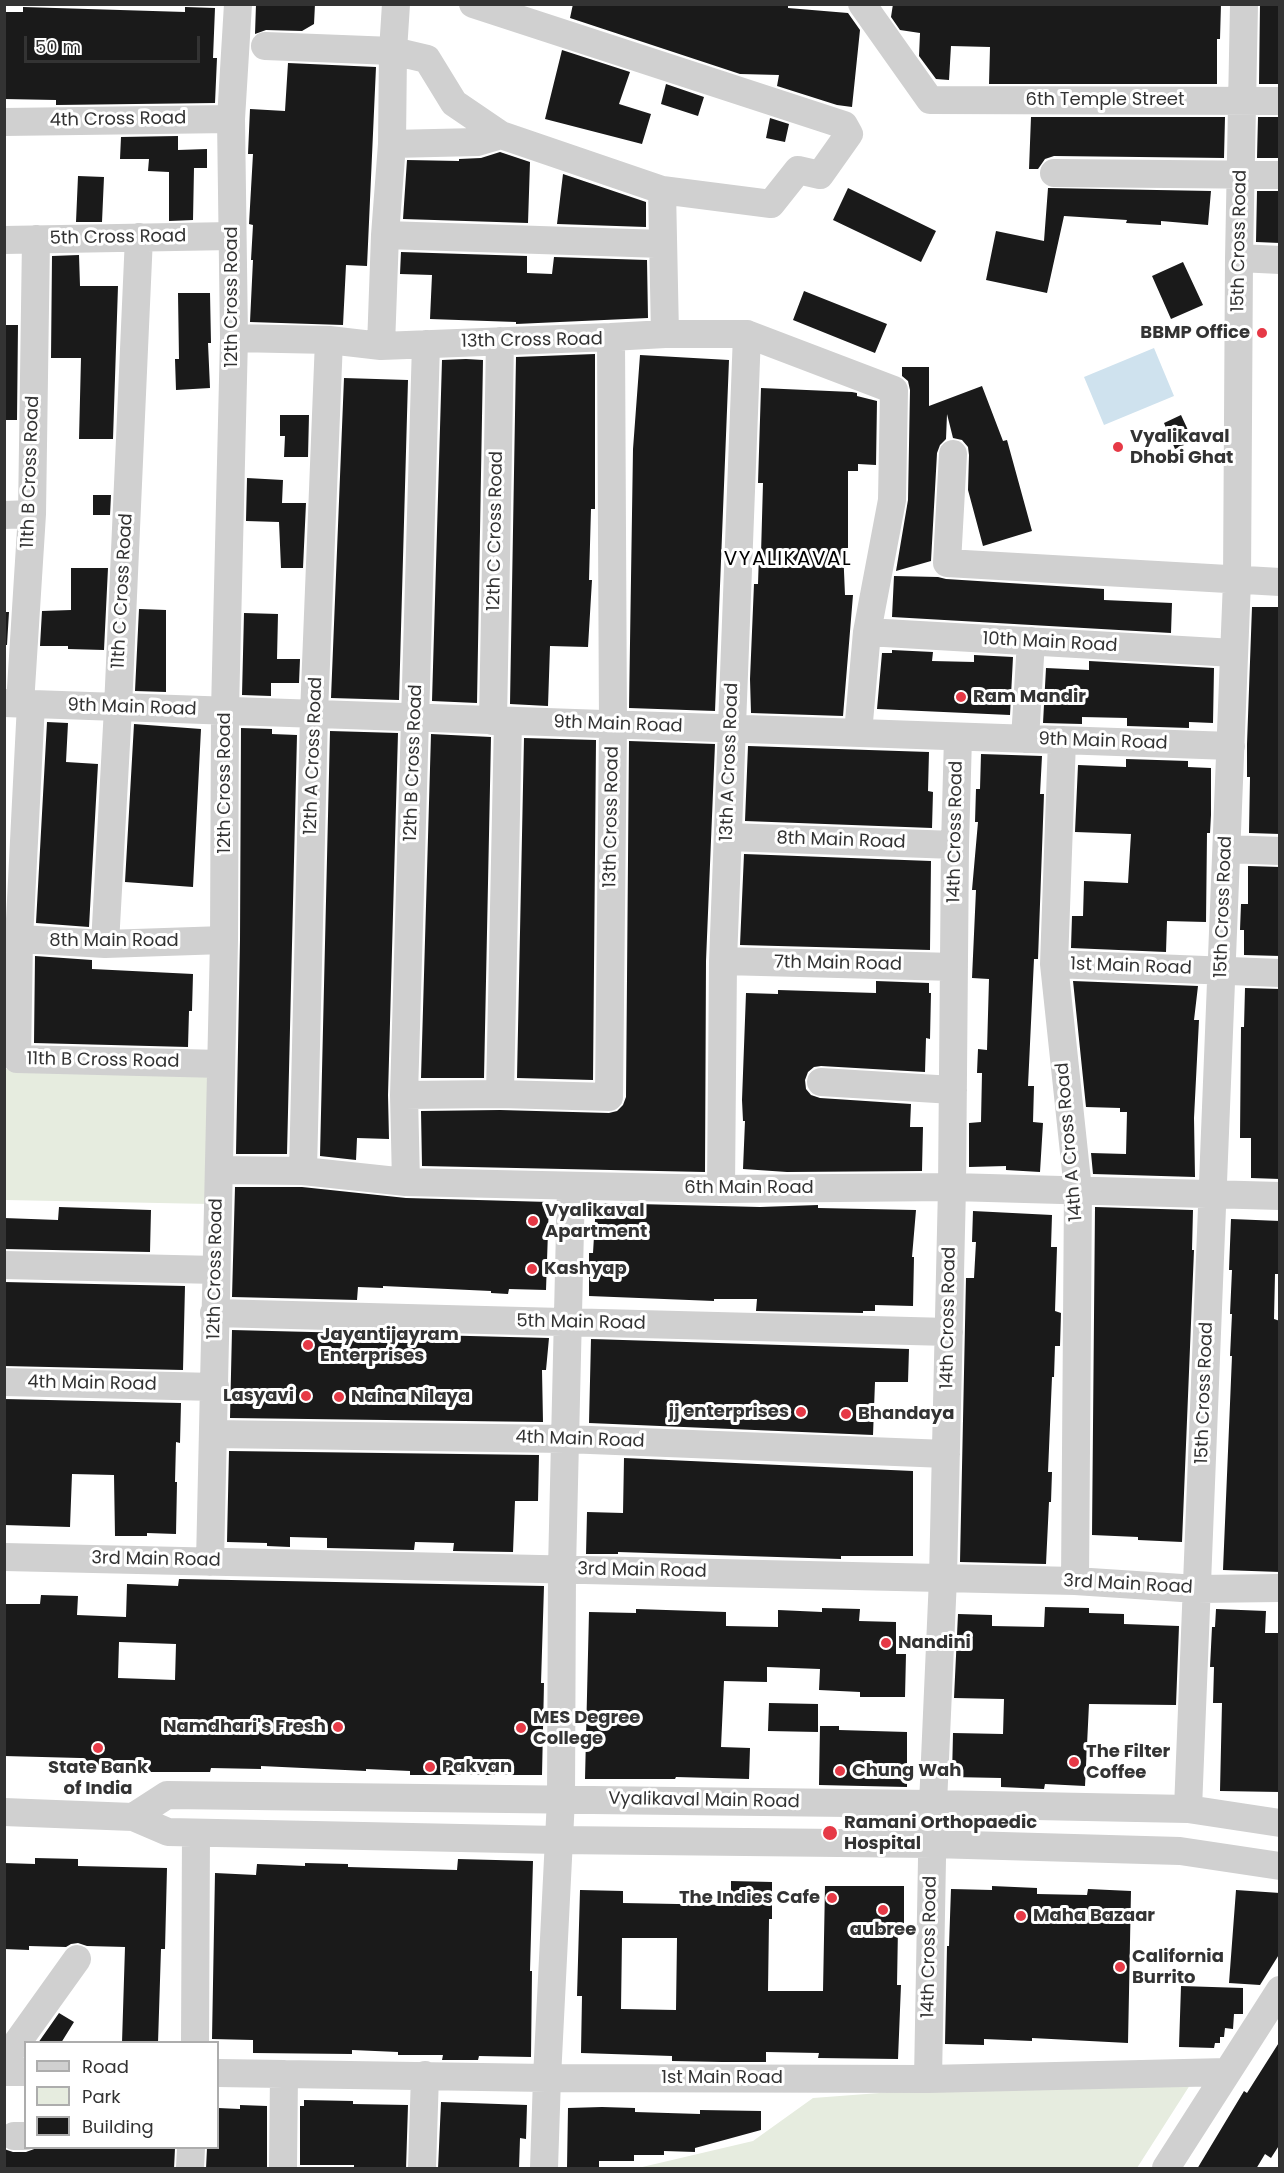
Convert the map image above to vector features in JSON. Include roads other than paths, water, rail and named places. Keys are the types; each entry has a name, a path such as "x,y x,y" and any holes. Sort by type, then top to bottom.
{"street":[{"name":"12th Cross Road","path":"210,1562 224,940 225,711 234,338 231,119 238,4"},
{"path":"381,346 385,235 392,144 396,4"},
{"path":"265,46 393,51 427,59 454,103 501,135 662,190 771,204 798,170 820,175 849,134 844,125 473,4"},
{"name":"6th Temple Street","path":"862,4 930,100 1280,100"},
{"name":"15th Cross Road","path":"1188,1809 1237,581 1251,424 1239,258 1244,4"},
{"name":"4th Cross Road","path":"4,122 231,119"},
{"path":"392,144 477,142 501,135"},
{"path":"1054,173 1280,175"},
{"path":"662,190 665,334"},
{"path":"385,235 663,244"},
{"name":"5th Cross Road","path":"4,240 232,236"},
{"name":"11th C Cross Road","path":"105,944 139,237"},
{"name":"11th B Cross Road","path":"36,239 18,515 18,704 12,938 17,1059 221,1064"},
{"path":"1239,258 1280,260"},
{"path":"611,337 665,334 747,334 894,390 892,500 867,632 858,733"},
{"name":"13th A Cross Road","path":"721,1189 723,961 747,334"},
{"name":"13th Cross Road","path":"234,338 329,340 381,346 611,337 613,725 609,1098 500,1094 404,1095"},
{"name":"12th A Cross Road","path":"303,1171 314,714 329,340"},
{"name":"12th C Cross Road","path":"500,341 500,721"},
{"name":"12th B Cross Road","path":"406,1182 404,1095 426,344"},
{"path":"953,454 947,563 1280,582"},
{"name":"10th Main Road","path":"867,632 1234,653"},
{"path":"1025,739 1031,642"},
{"name":"9th Main Road","path":"18,704 1231,746"},
{"path":"500,721 500,1094"},
{"name":"14th Cross Road","path":"928,2079 933,1804 943,1578 949,1332 958,737"},
{"name":"14th A Cross Road","path":"1062,740 1054,964 1078,1190 1075,1581"},
{"name":"8th Main Road","path":"728,837 955,845"},
{"path":"1227,849 1280,851"},
{"name":"8th Main Road","path":"12,938 105,944 224,940"},
{"name":"7th Main Road","path":"723,961 954,967"},
{"name":"1st Main Road","path":"1054,964 1280,973"},
{"path":"821,1082 953,1090"},
{"name":"6th Main Road","path":"219,1170 303,1171 406,1182 721,1189 952,1187 1213,1196 1280,1196"},
{"path":"544,2169 561,1799 562,1569 570,1186"},
{"path":"4,1265 216,1270"},
{"name":"5th Main Road","path":"214,1313 949,1332"},
{"name":"4th Main Road","path":"4,1382 215,1387"},
{"name":"4th Main Road","path":"214,1434 565,1439 946,1454"},
{"name":"3rd Main Road","path":"4,1557 1075,1581 1197,1589 1280,1588"},
{"name":"Vyalikaval Main Road","path":"133,1817 167,1795 1188,1809 1280,1823"},
{"path":"4,1812 133,1817 168,1832 558,1840 932,1844 1180,1851 1280,1866"},
{"path":"195,2041 196,1833"},
{"path":"4,2061 77,1959"},
{"path":"1166,2169 1280,1990"},
{"path":"4,2072 24,2072"},
{"name":"1st Main Road","path":"219,2073 547,2078 928,2079 1227,2072"},
{"path":"283,2169 285,2074"},
{"path":"422,2169 425,2075"},
{"path":"189,2169 190,2149"}],"water":[{"path":"1154,348 1174,396 1104,425 1084,377"}],"place":[{"name":"BBMP Office","path":"1262,333"},
{"name":"Vyalikaval Dhobi Ghat","path":"1118,447"},
{"name":"Ram Mandir","path":"961,697"},
{"name":"Vyalikaval Apartment","path":"533,1221"},
{"name":"Kashyap","path":"532,1269"},
{"name":"Jayantijayram Enterprises","path":"308,1345"},
{"name":"Lasyavi","path":"306,1396"},
{"name":"Naina Nilaya","path":"339,1397"},
{"name":"jj enterprises","path":"801,1412"},
{"name":"Bhandaya","path":"846,1414"},
{"name":"Nandini","path":"886,1643"},
{"name":"Namdhari's Fresh","path":"338,1727"},
{"name":"MES Degree College","path":"521,1728"},
{"name":"State Bank of India","path":"98,1748"},
{"name":"The Filter Coffee","path":"1074,1762"},
{"name":"Pakvan","path":"430,1767"},
{"name":"Chung Wah","path":"840,1771"},
{"name":"Ramani Orthopaedic Hospital","path":"830,1833"},
{"name":"The Indies Cafe","path":"832,1898"},
{"name":"aubree","path":"883,1910"},
{"name":"Maha Bazaar","path":"1021,1916"},
{"name":"California Burrito","path":"1120,1967"}],"district":[{"name":"VYALIKAVAL","path":"788,560"}]}
